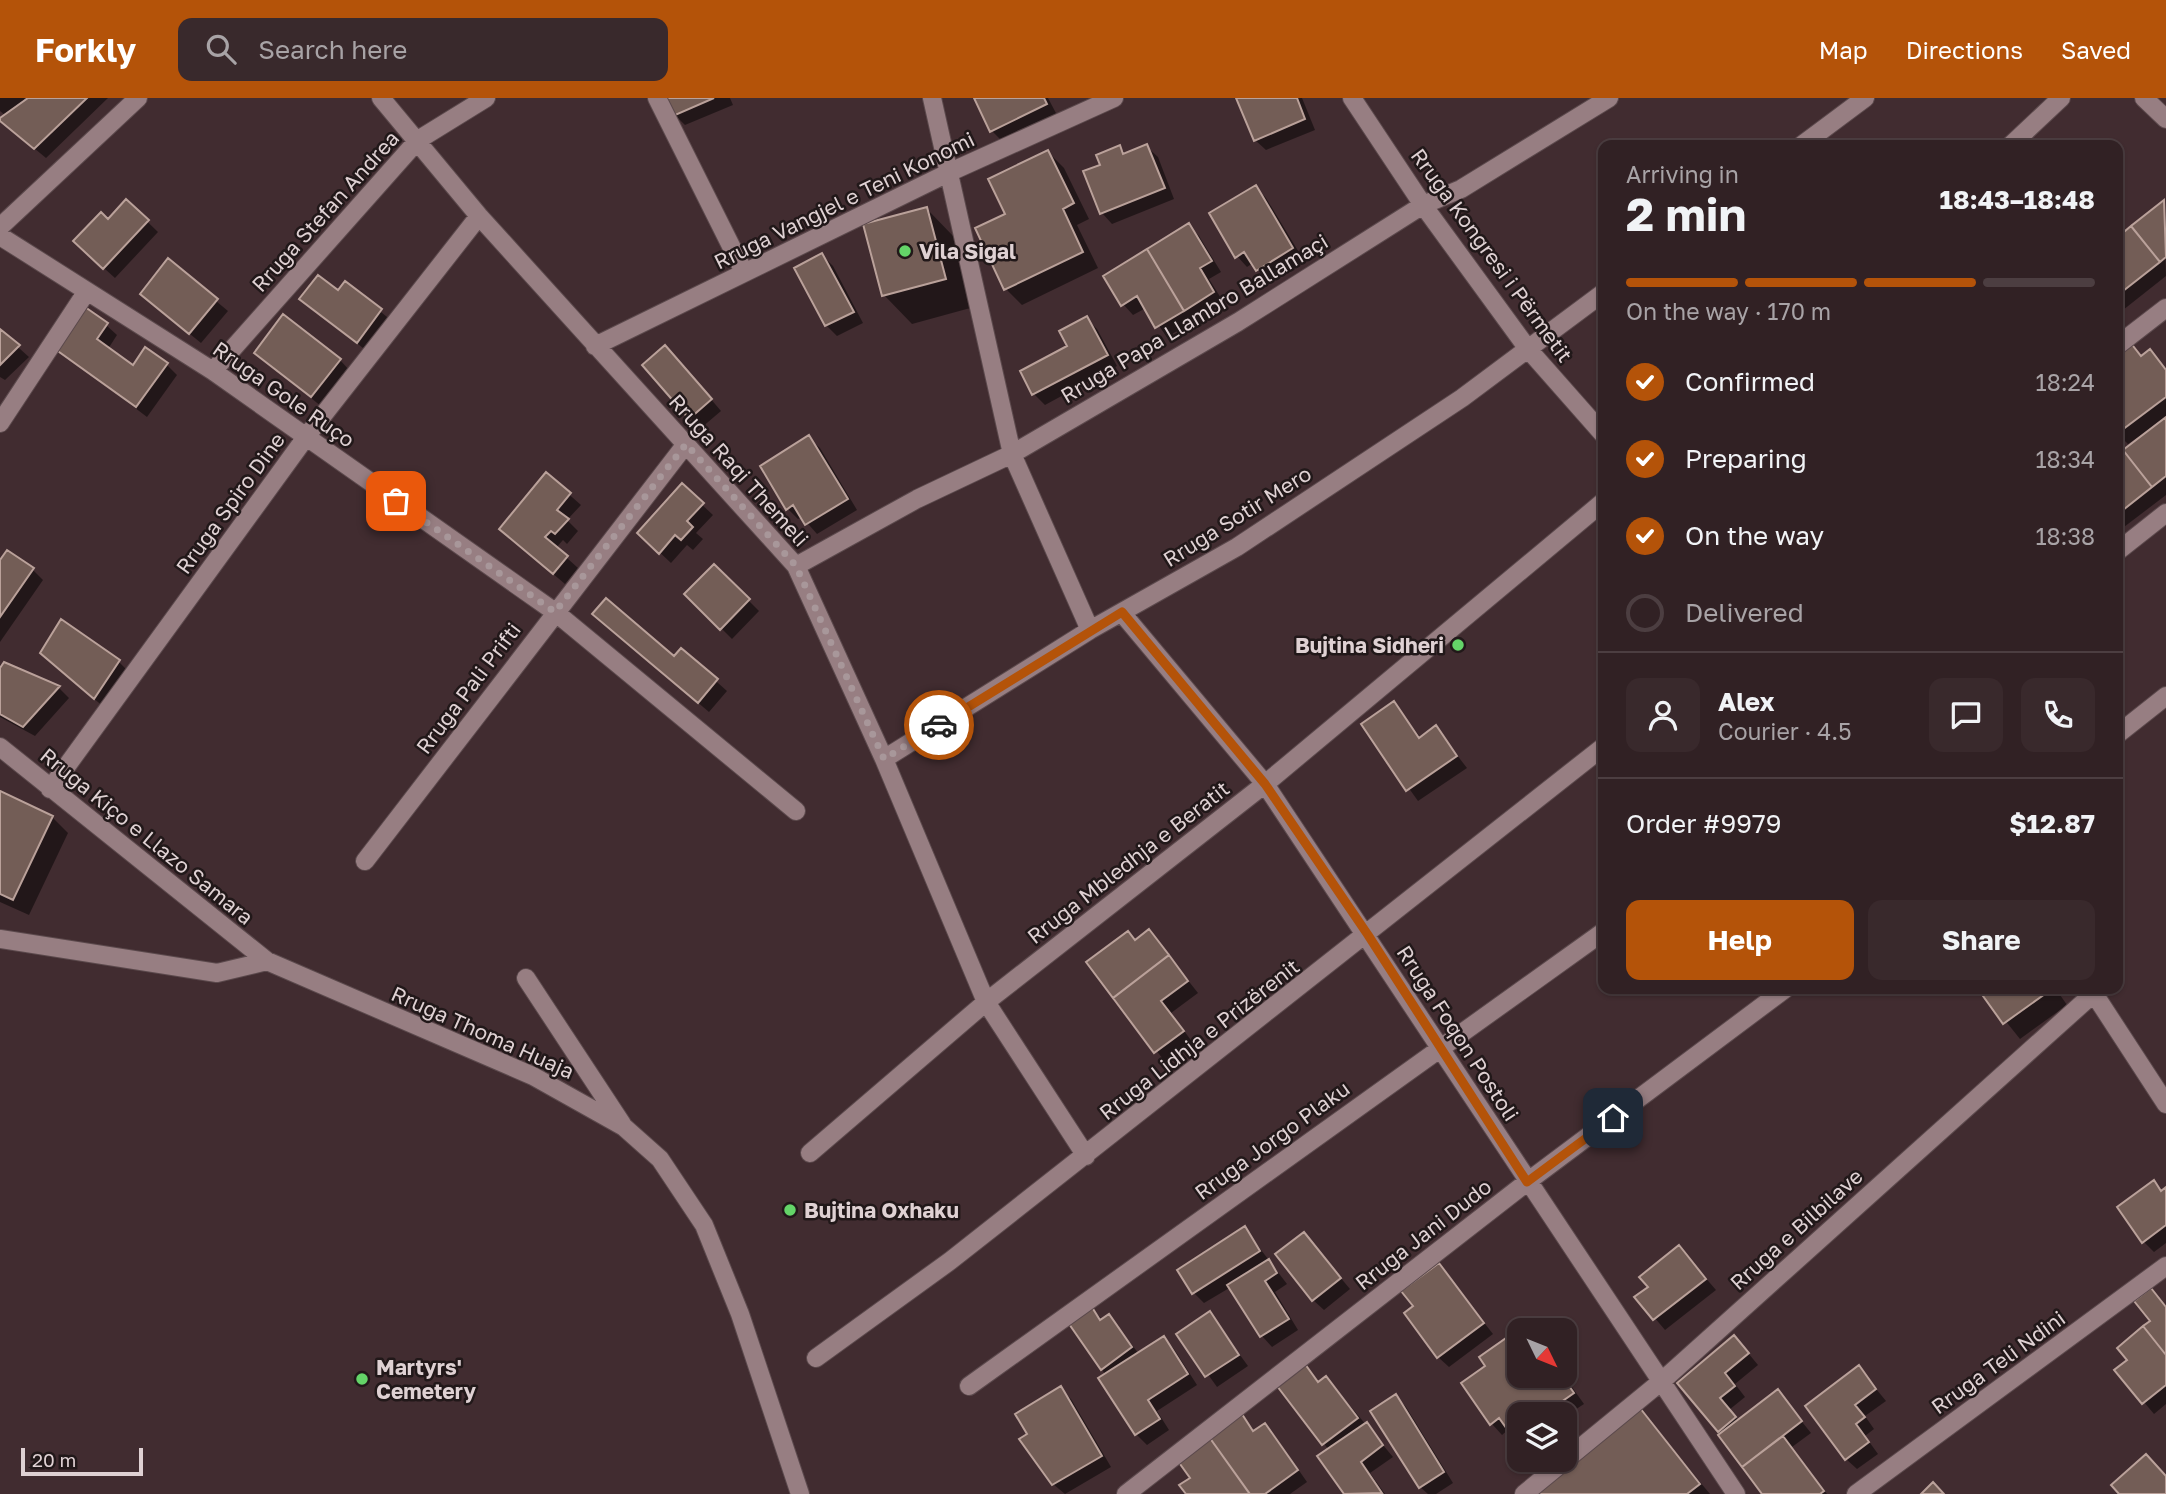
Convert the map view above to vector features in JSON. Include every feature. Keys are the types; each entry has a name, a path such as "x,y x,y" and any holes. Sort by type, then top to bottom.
{"street":[{"name":"Rruga Raqi Themeli","path":"380,98 418,140 479,216 796,566 884,759 986,1002 1086,1156"},
{"name":"Rruga Stefan Andrea","path":"213,371 418,140 486,98"},
{"path":"657,98 744,272"},
{"path":"932,98 1013,454 1090,630"},
{"name":"Rruga Vangjel e Teni Konomi","path":"595,346 948,173 1114,98"},
{"name":"Rruga Kongresi i Përmetit","path":"1352,98 1423,205 1528,349 1598,428"},
{"name":"Rruga Papa Llambro Ballamaçi","path":"796,566 917,499 1013,454 1238,322 1423,205 1461,189 1609,98"},
{"path":"1809,140 1865,98"},
{"path":"2016,140 2061,98"},
{"path":"2144,98 2166,119"},
{"path":"0,227 133,100"},
{"name":"Rruga Spiro Dine","path":"50,789 306,437 479,216"},
{"name":"Rruga Gole Ruço","path":"0,236 213,371 555,612 796,811"},
{"path":"0,423 88,291"},
{"name":"Rruga Sotir Mero","path":"884,759 1090,630 1237,547 1462,398 1598,297"},
{"path":"2123,341 2166,308"},
{"name":"Rruga Pali Prifti","path":"365,861 686,444"},
{"name":"Rruga Mbledhja e Beratit","path":"810,1153 986,1002 1265,784 1598,506"},
{"path":"2123,547 2166,513"},
{"name":"Rruga Foqon Postoli","path":"1122,612 1265,784 1368,935 1527,1182 1663,1380 1736,1494"},
{"path":"2123,730 2166,696"},
{"name":"Rruga Kiço e Llazo Samara","path":"0,747 267,961"},
{"name":"Rruga Lidhja e Prizërenit","path":"816,1358 950,1261 1086,1156 1598,751"},
{"name":"Rruga Jorgo Plaku","path":"969,1386 1598,936"},
{"path":"0,939 217,973 267,961"},
{"name":"Rruga Thoma Huaja","path":"267,961 533,1076 624,1127 660,1159 704,1225 740,1314 800,1494"},
{"path":"526,978 624,1127"},
{"name":"Rruga Jani Dudo","path":"1126,1494 1527,1182 1778,994"},
{"name":"Rruga e Bilbilave","path":"1524,1494 1663,1380 2089,994"},
{"path":"2094,994 2159,1079 2166,1104"},
{"name":"Rruga Teli Ndini","path":"1856,1494 2166,1266"}],"building":[{"path":"28,98 87,98 34,149 0,121 0,118"},
{"path":"666,98 714,98 673,116"},
{"path":"974,98 1044,98 1047,104 990,132"},
{"path":"1236,98 1297,98 1305,119 1254,141"},
{"path":"1147,144 1165,188 1100,214 1083,171 1100,165 1096,155 1120,145 1123,154"},
{"path":"1048,150 1074,203 1063,209 1083,252 1004,290 975,228 1005,214 988,179"},
{"path":"1256,185 1293,248 1256,271 1244,252 1235,258 1209,213"},
{"path":"126,199 149,220 103,269 73,241 101,212 108,219"},
{"path":"2164,200 2166,257 2160,262 2131,226"},
{"name":"Vila Sigal","path":"927,207 946,279 882,296 863,224"},
{"path":"1189,223 1212,261 1200,268 1214,292 1184,311 1147,249"},
{"path":"2131,226 2160,262 2123,291 2123,233"},
{"path":"1147,249 1184,311 1155,328 1137,296 1121,306 1103,276"},
{"path":"822,253 854,312 825,326 794,268"},
{"path":"168,258 218,299 189,334 140,294"},
{"path":"318,275 338,290 345,281 382,309 357,343 299,299"},
{"path":"85,307 108,323 97,339 133,365 145,347 168,363 136,407 55,349"},
{"path":"283,314 341,359 311,397 254,353"},
{"path":"1087,316 1108,355 1032,395 1020,371 1067,346 1059,331"},
{"path":"0,329 20,345 0,365"},
{"path":"2130,342 2141,356 2150,349 2166,370 2166,397 2123,429 2123,348"},
{"path":"665,345 712,399 689,419 642,365"},
{"path":"2166,417 2166,476 2152,487 2123,450"},
{"path":"809,435 848,499 805,525 793,505 786,510 760,466"},
{"path":"2123,450 2152,487 2123,510"},
{"path":"546,472 571,493 557,510 569,519 555,534 551,531 545,537 568,556 553,574 499,529"},
{"path":"682,483 704,503 687,521 693,527 681,540 675,535 659,554 637,533"},
{"path":"7,550 34,568 0,617 0,560"},
{"path":"714,564 750,599 720,630 684,594"},
{"path":"606,598 674,656 681,648 718,679 698,703 592,614"},
{"path":"61,619 120,660 94,699 40,653"},
{"path":"4,662 60,686 23,727 0,714 0,668"},
{"path":"1394,701 1419,738 1436,725 1457,756 1406,791 1361,724"},
{"path":"0,791 53,816 13,900 0,894"},
{"path":"1149,929 1169,955 1113,998 1086,962 1128,931 1135,940"},
{"path":"1169,955 1188,981 1161,1001 1184,1031 1154,1053 1113,998"},
{"path":"1982,994 2045,994 2003,1024"},
{"path":"2154,1180 2161,1191 2166,1187 2166,1225 2142,1243 2117,1207"},
{"path":"1245,1226 1260,1251 1192,1294 1177,1270"},
{"path":"1304,1232 1341,1278 1312,1301 1275,1254"},
{"path":"1679,1245 1706,1279 1653,1320 1634,1297 1648,1287 1639,1277"},
{"path":"1269,1259 1277,1273 1265,1281 1289,1319 1260,1337 1227,1285"},
{"path":"1439,1263 1484,1323 1437,1358 1404,1313 1413,1306 1401,1291"},
{"path":"2151,1288 2166,1307 2166,1355 2143,1326 2150,1321 2134,1301"},
{"path":"1090,1304 1100,1320 1109,1314 1132,1347 1101,1370 1067,1321"},
{"path":"1210,1311 1239,1355 1205,1377 1176,1334"},
{"path":"2143,1326 2166,1355 2166,1385 2142,1404 2114,1370 2127,1360 2117,1348"},
{"path":"1734,1335 1749,1353 1725,1373 1735,1386 1720,1398 1736,1417 1718,1432 1677,1383"},
{"path":"1164,1336 1188,1374 1148,1400 1160,1419 1135,1435 1098,1378"},
{"path":"1507,1337 1507,1388 1570,1388 1574,1393 1561,1402 1507,1402 1507,1429 1499,1418 1490,1425 1461,1383 1485,1366 1479,1357"},
{"path":"1305,1364 1318,1382 1326,1376 1358,1418 1322,1445 1277,1386"},
{"path":"1859,1365 1876,1389 1855,1405 1865,1417 1856,1424 1869,1442 1845,1460 1805,1406"},
{"path":"1061,1386 1102,1456 1052,1485 1019,1439 1027,1434 1015,1414"},
{"path":"1778,1389 1802,1421 1742,1467 1718,1435"},
{"path":"1396,1394 1444,1472 1419,1488 1370,1411"},
{"path":"1640,1408 1700,1484 1687,1494 1531,1494 1559,1472 1577,1472 1577,1458"},
{"path":"1240,1411 1253,1431 1265,1423 1298,1470 1265,1494 1250,1494 1207,1434"},
{"path":"1367,1422 1383,1445 1361,1462 1382,1493 1344,1494 1317,1456"},
{"path":"1207,1434 1248,1494 1186,1494 1179,1485 1190,1478 1175,1457"},
{"path":"1783,1436 1824,1491 1820,1494 1762,1494 1742,1467"},
{"path":"2146,1454 2166,1476 2166,1494 2119,1494 2111,1485"},
{"path":"1933,1482 1944,1494 1921,1494"}],"way so far":[{"path":"396,501 555,612 686,444 796,566 884,759 939,725"}],"place":[{"name":"Vila Sigal","path":"905,251"},
{"name":"Bujtina Sidheri","path":"1458,645"},
{"name":"Bujtina Oxhaku","path":"790,1210"},
{"name":"Martyrs' Cemetery","path":"362,1379"}],"route":[{"path":"939,725 1122,612 1265,784 1368,935 1527,1182 1613,1118"}]}
